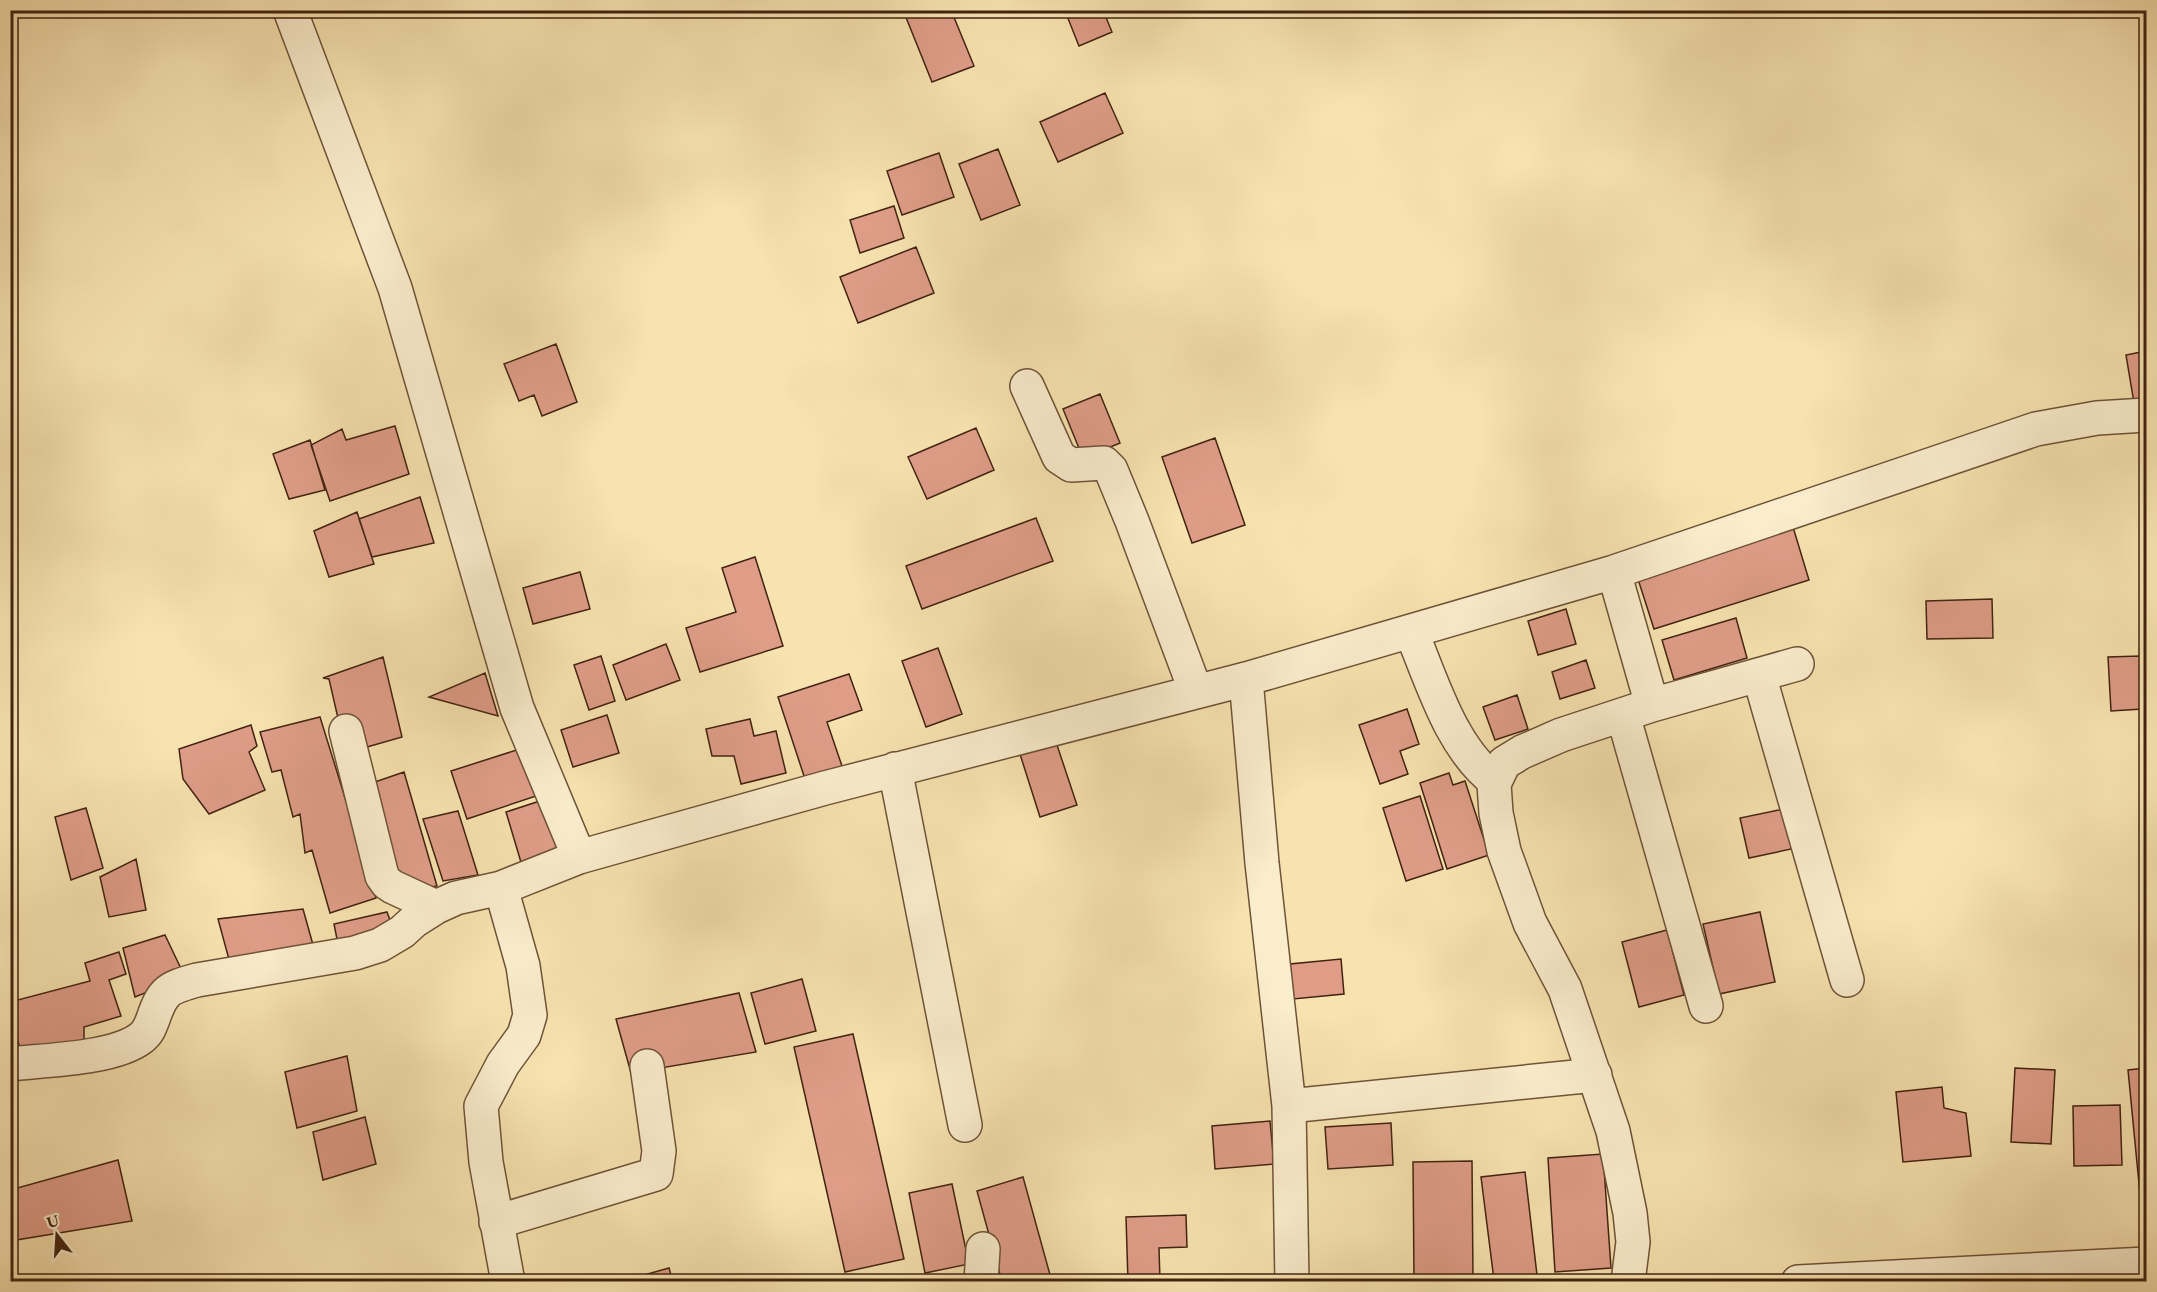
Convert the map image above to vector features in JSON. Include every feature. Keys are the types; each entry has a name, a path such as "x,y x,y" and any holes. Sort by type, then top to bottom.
{"street":[{"path":"290,10 395,288 517,708 579,856"},
{"path":"1027,386 1059,457 1071,465 1104,463 1111,470 1196,692"},
{"path":"10,1064 104,1053 128,1045 148,1032 159,1001 174,986 355,953 380,945 436,907 456,898 501,888 579,856 895,770 1246,680 1614,572 2036,429 2097,418 2146,415"},
{"path":"1614,572 1637,710 1706,1006"},
{"path":"1411,631 1443,707 1464,747 1481,770 1495,781"},
{"path":"1628,1281 1633,1242 1630,1213 1613,1131 1565,989 1530,922 1504,851 1496,813 1495,781 1504,763 1522,752 1561,735 1637,710 1797,664"},
{"path":"1759,675 1847,980"},
{"path":"1246,680 1262,863 1289,1106 1292,1281"},
{"path":"346,731 382,876 393,887 436,907"},
{"path":"895,770 965,1125"},
{"path":"501,888 523,966 530,1015 524,1035 503,1064 481,1106 495,1222 508,1281"},
{"path":"495,1222 656,1174 659,1151 647,1066"},
{"path":"1289,1106 1595,1075"},
{"path":"981,1281 983,1249"},
{"path":"1798,1281 2146,1264"}],"building":[{"path":"903,10 951,10 974,66 932,82"},
{"path":"1080,10 1103,10 1112,32 1079,46 1067,16"},
{"path":"1105,93 1123,133 1058,162 1040,122"},
{"path":"998,149 1020,205 981,220 959,164"},
{"path":"939,153 954,197 902,215 887,171"},
{"path":"894,206 904,238 860,253 850,220"},
{"path":"916,247 934,293 858,323 840,277"},
{"path":"556,344 577,402 542,416 534,395 519,401 504,364"},
{"path":"2146,351 2146,401 2134,403 2126,355"},
{"path":"1100,394 1120,443 1083,458 1063,409"},
{"path":"395,426 409,474 330,501 311,445 342,429 346,440"},
{"path":"976,428 994,470 927,499 908,457"},
{"path":"1215,438 1245,525 1192,543 1162,457"},
{"path":"310,440 325,490 289,499 273,454"},
{"path":"420,497 434,543 372,557 359,519"},
{"path":"357,512 374,564 329,577 314,531"},
{"path":"1036,518 1053,561 922,609 906,566"},
{"path":"1793,527 1809,580 1654,629 1637,576"},
{"path":"755,557 783,646 700,672 686,628 736,612 722,568"},
{"path":"580,572 590,609 533,624 523,588"},
{"path":"1992,599 1993,638 1927,639 1926,601"},
{"path":"1566,609 1576,644 1538,655 1528,621"},
{"path":"1736,618 1747,658 1674,680 1662,640"},
{"path":"666,644 680,680 626,700 613,665"},
{"path":"938,648 962,714 926,727 902,661"},
{"path":"601,656 615,701 589,710 574,665"},
{"path":"2140,656 2142,709 2111,711 2108,657"},
{"path":"383,657 402,737 346,753 329,679 323,678"},
{"path":"1586,660 1595,688 1560,699 1552,672"},
{"path":"485,673 498,716 429,697"},
{"path":"849,674 862,710 827,722 843,769 806,782 778,697"},
{"path":"1517,695 1528,729 1495,740 1483,707"},
{"path":"1407,709 1419,744 1400,751 1408,774 1380,784 1359,725"},
{"path":"607,715 619,753 573,767 561,730"},
{"path":"320,717 376,898 330,913 312,850 305,853 300,814 293,817 281,770 272,772 260,732"},
{"path":"750,719 754,736 776,731 786,773 741,784 734,756 712,756 706,729"},
{"path":"251,725 257,746 249,752 265,790 209,814 183,779 179,749"},
{"path":"1055,739 1077,805 1040,817 1019,751"},
{"path":"526,747 539,795 467,819 451,771"},
{"path":"404,772 437,886 403,892 372,783"},
{"path":"1449,773 1453,785 1465,781 1489,855 1447,869 1420,783"},
{"path":"1420,796 1443,869 1406,881 1383,808"},
{"path":"546,799 565,855 523,869 506,812"},
{"path":"86,808 103,868 71,880 55,817"},
{"path":"1788,808 1796,848 1749,858 1740,818"},
{"path":"458,811 478,875 443,881 423,819"},
{"path":"136,859 146,910 109,917 100,877"},
{"path":"303,909 315,952 231,967 218,919"},
{"path":"387,912 396,936 339,949 334,924"},
{"path":"1760,912 1775,982 1719,994 1703,924"},
{"path":"1667,930 1684,995 1639,1007 1622,942"},
{"path":"165,935 185,977 135,997 123,948"},
{"path":"119,952 126,974 109,980 121,1016 84,1027 84,1049 23,1056 10,1019 10,1002 90,981 85,963"},
{"path":"1341,959 1344,994 1293,999 1290,964"},
{"path":"802,979 816,1031 765,1044 751,993"},
{"path":"739,993 756,1052 631,1073 616,1019"},
{"path":"853,1034 904,1259 845,1272 794,1047"},
{"path":"347,1056 357,1111 297,1128 285,1072"},
{"path":"2015,1068 2055,1070 2051,1144 2011,1142"},
{"path":"2146,1068 2146,1193 2140,1194 2128,1070"},
{"path":"1942,1087 1944,1108 1966,1113 1971,1156 1903,1162 1896,1092"},
{"path":"2120,1105 2122,1165 2074,1166 2073,1106"},
{"path":"365,1117 376,1164 323,1180 313,1132"},
{"path":"1270,1121 1274,1164 1215,1169 1212,1126"},
{"path":"1391,1123 1393,1165 1328,1169 1325,1127"},
{"path":"1603,1154 1611,1268 1555,1272 1548,1158"},
{"path":"118,1160 132,1221 10,1241 10,1190"},
{"path":"1472,1161 1473,1280 1414,1280 1413,1162"},
{"path":"1525,1172 1537,1275 1494,1280 1481,1177"},
{"path":"1023,1177 1052,1282 1002,1282 977,1191"},
{"path":"952,1184 969,1264 925,1273 909,1193"},
{"path":"1186,1215 1187,1247 1159,1248 1160,1281 1128,1282 1126,1217"},
{"path":"669,1268 673,1282 619,1282"},
{"path":"745,1275 746,1282 720,1282"}]}
